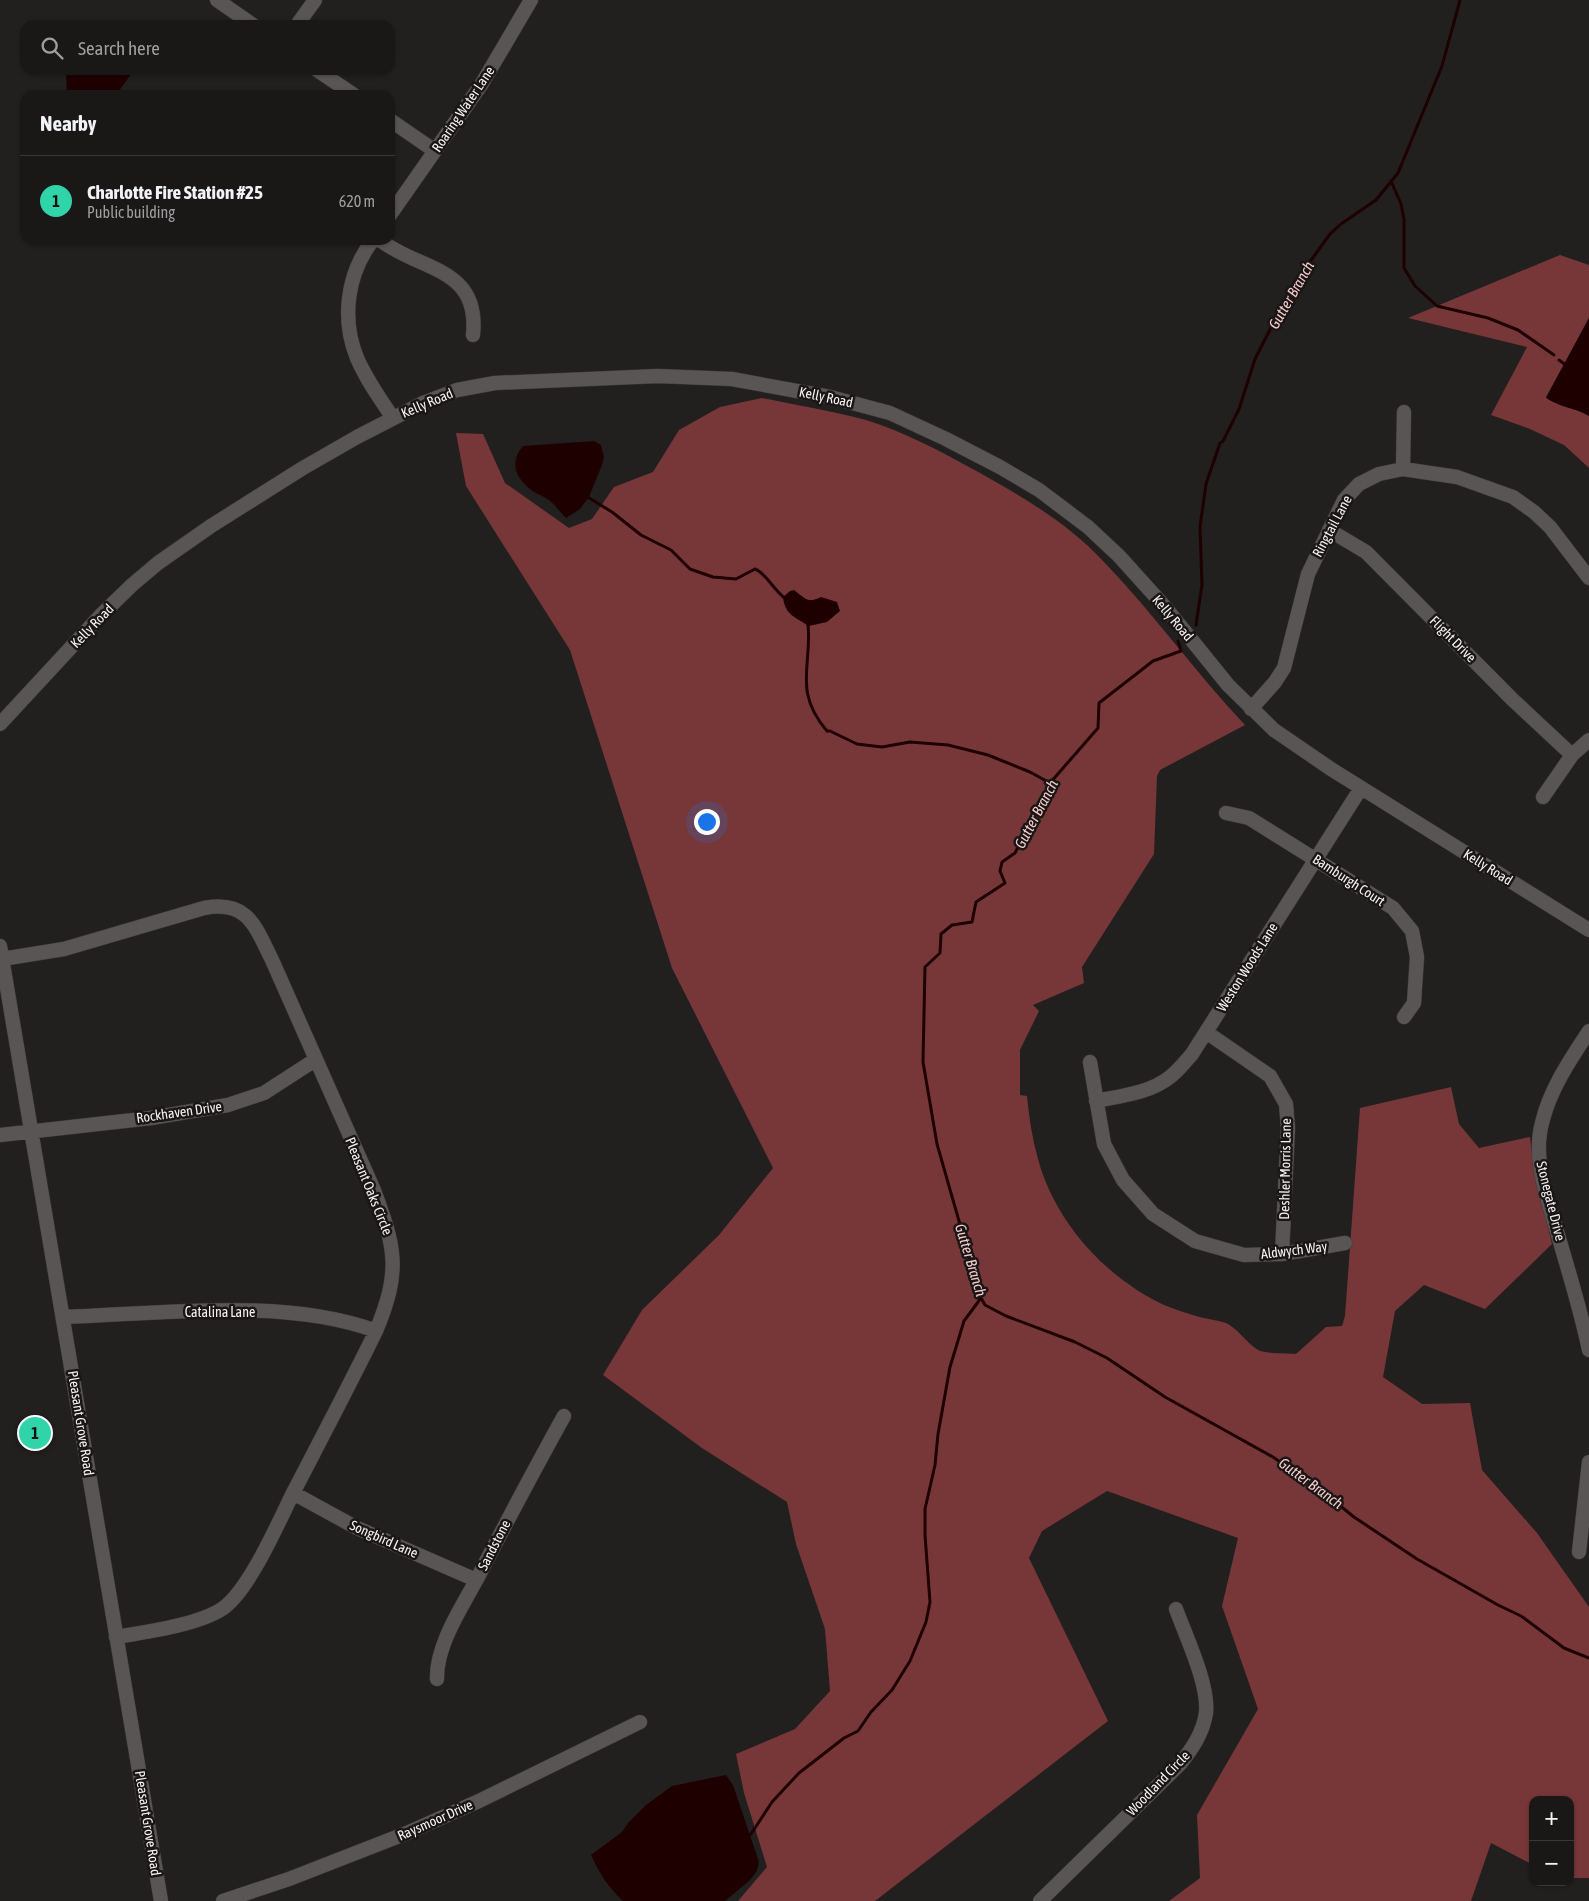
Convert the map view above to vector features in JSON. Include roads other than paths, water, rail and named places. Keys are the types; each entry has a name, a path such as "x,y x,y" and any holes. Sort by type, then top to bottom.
{"street":[{"path":"216,0 245,20"},
{"path":"301,20 315,0"},
{"name":"Roaring Water Lane","path":"395,209 481,85 531,0"},
{"path":"324,75 347,90"},
{"path":"395,123 435,151"},
{"path":"369,245 358,264 351,284 348,306 349,328 360,364 392,418"},
{"path":"387,245 400,254 440,270 458,284 470,304 473,335"},
{"name":"Kelly Road","path":"0,724 100,616 158,563 211,526 303,468 392,418 446,394 473,386 494,383 658,376 698,376 750,382 830,397 890,413 946,439 1039,490 1088,527 1147,587 1228,685 1274,730 1361,788 1589,930"},
{"path":"1403,469 1404,412"},
{"name":"Ringtail Lane","path":"1251,709 1275,682 1284,668 1308,574 1344,500 1359,484 1379,474 1403,469 1458,477 1513,497 1534,512 1550,527 1589,578"},
{"name":"Flight Drive","path":"1329,530 1366,552 1513,700 1572,755"},
{"path":"1543,797 1572,755 1589,740"},
{"name":"Weston Woods Lane","path":"1096,1101 1138,1093 1157,1085 1171,1077 1192,1054 1361,788"},
{"name":"Bamburgh Court","path":"1226,813 1249,818 1393,908 1412,931 1417,957 1414,1003 1404,1017"},
{"name":"Pleasant Oaks Circle","path":"1,953 64,949 219,905 234,908 244,914 257,929 373,1188 389,1236 394,1267 392,1285 376,1331 250,1576 233,1600 206,1617 116,1637"},
{"name":"Pleasant Grove Road","path":"1,953 161,1901"},
{"name":"Stonegate Drive","path":"1589,1031 1555,1086 1542,1123 1539,1150 1546,1192 1589,1350"},
{"name":"Deshler Morris Lane","path":"1206,1032 1270,1076 1286,1104 1288,1128 1282,1254"},
{"name":"Rockhaven Drive","path":"0,1135 151,1118 228,1105 264,1093 315,1060"},
{"name":"Aldwych Way","path":"1090,1062 1104,1144 1123,1180 1153,1214 1195,1241 1244,1255 1282,1254 1345,1243"},
{"name":"Catalina Lane","path":"63,1317 192,1311 278,1313 331,1319 376,1331"},
{"name":"Sandstone","path":"437,1679 437,1669 443,1647 452,1626 564,1416"},
{"path":"1579,1552 1589,1462"},
{"name":"Songbird Lane","path":"293,1493 357,1528 476,1580"},
{"name":"Woodland Circle","path":"1041,1901 1180,1764 1192,1748 1199,1734 1206,1711 1205,1694 1176,1609"},
{"name":"Raysmoor Drive","path":"223,1901 280,1882 408,1833 479,1801 640,1722"}],"waterway":[{"name":"Gutter Branch","path":"1196,625 1202,585 1200,527 1206,484 1220,443 1223,441 1239,409 1255,359 1282,306 1285,304 1304,270 1330,234 1341,224 1376,200 1398,173 1442,66 1460,0"},
{"path":"1391,181 1401,204 1404,219 1404,268 1415,286 1437,306 1488,318 1518,330 1554,355"},
{"path":"1559,360 1567,366"},
{"path":"586,496 612,512 641,535 671,550 690,569 713,577 736,579 755,569 763,574 786,599"},
{"path":"808,624 807,691 810,703 827,731 857,744 882,747 910,742 948,745 988,755 1030,772 1050,783"},
{"name":"Gutter Branch","path":"1178,641 1181,651 1153,661 1099,703 1098,728 1050,783 1015,853 1002,862 1000,871 1005,883 976,902 972,922 952,925 941,934 940,953 925,967 923,1062 937,1144 981,1298 985,1305 1006,1316 1075,1342 1107,1358 1165,1397 1273,1457 1323,1492 1354,1517 1417,1559 1521,1616 1564,1648 1589,1658"},
{"path":"748,1836 772,1802 799,1773 844,1738 858,1731 871,1712 892,1690 910,1661 926,1622 930,1602 925,1509 935,1465 938,1434 950,1367 964,1321 981,1298"}],"place":[{"name":"Charlotte Fire Station #25","path":"35,1433"}]}
